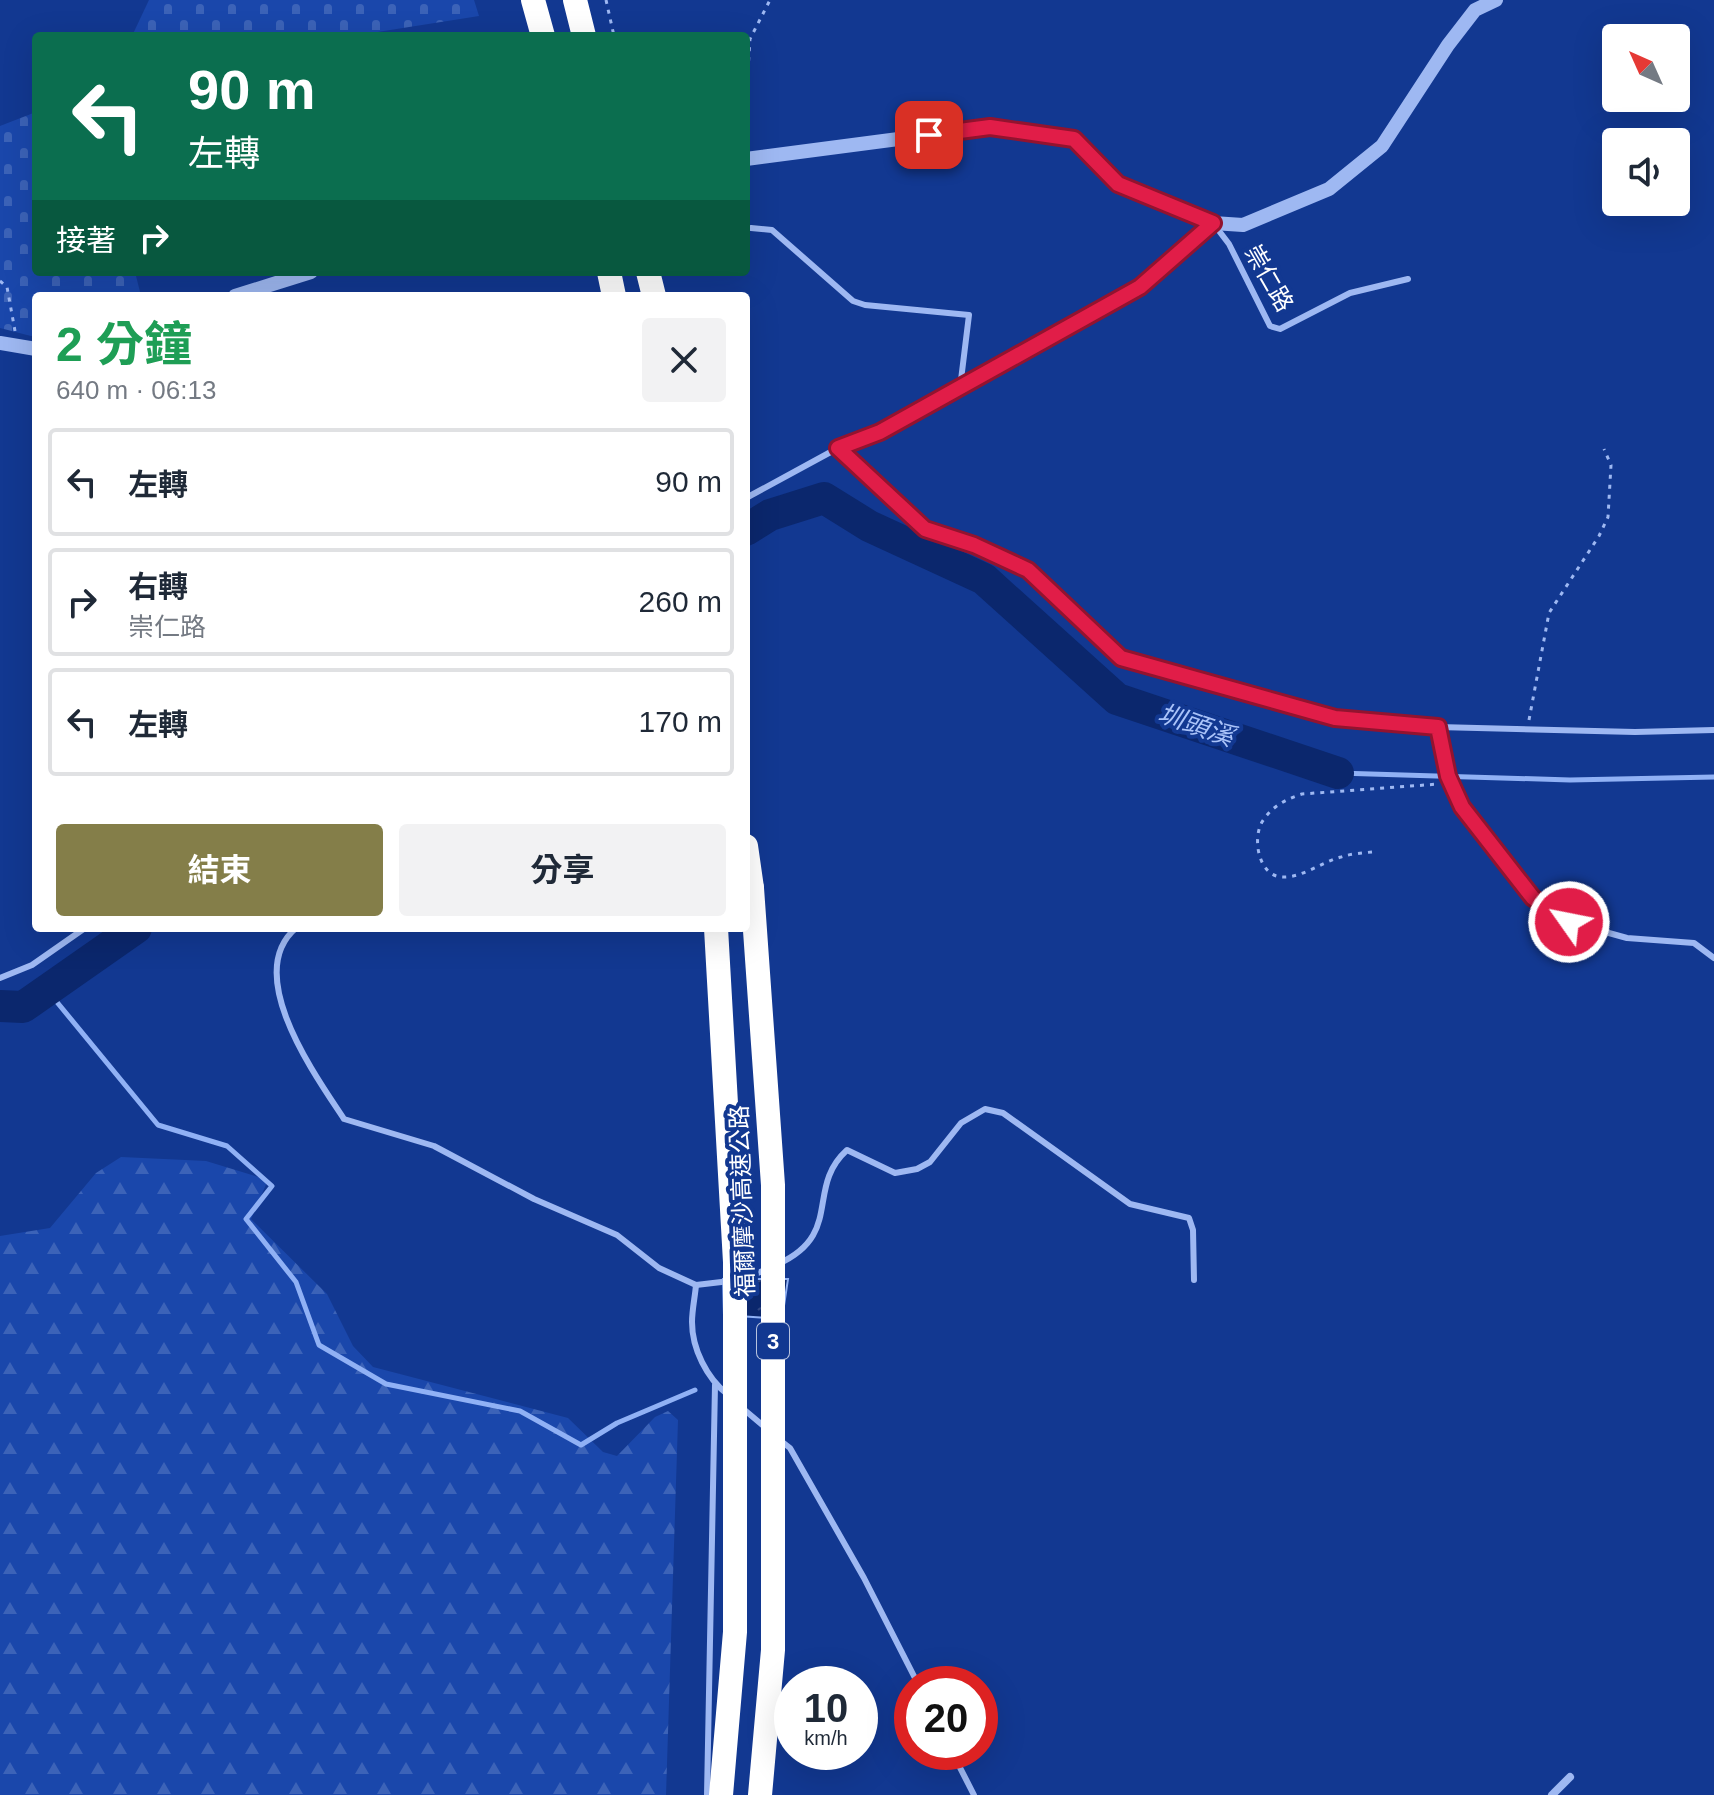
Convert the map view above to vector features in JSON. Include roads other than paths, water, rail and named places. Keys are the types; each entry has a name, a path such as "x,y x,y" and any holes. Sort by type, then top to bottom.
{"highway":[{"path":"533,0 542,32"},
{"path":"575,0 583,32"},
{"name":"福爾摩沙高速公路","path":"750,874 773,1185 773,1650 760,1795"},
{"name":"福爾摩沙高速公路","path":"716,932 735,1262 735,1632 721,1795"}],"street":[{"path":"750,158 990,127 1074,139 1118,184 1213,223 1243,225 1329,189 1382,146 1448,45 1475,10 1496,0"},
{"path":"248,292 298,276"},
{"path":"0,343 32,348"},
{"path":"1552,1795 1570,1777"}],"lane":[{"name":"崇仁路","path":"1213,223 1229,244 1270,326 1280,329 1350,293 1408,279"},
{"path":"750,496 838,448 880,432 1140,287 1213,223"},
{"path":"751,228 772,230 853,301 865,305 969,315 960,388"},
{"path":"838,448 925,529 974,545 1028,570 1121,658 1335,718 1438,727 1635,732 1714,730"},
{"path":"1438,727 1449,779 1462,807 1533,898 1569,922 1627,938 1694,943 1714,958"},
{"path":"0,978 32,965 79,932"},
{"path":"291,932 284,938 277,957 277,987 293,1031 311,1067 344,1119 434,1146 534,1199 617,1235 659,1268 696,1285 749,1278 796,1256 820,1224 826,1185 834,1162 847,1150 895,1173 917,1169 930,1162 961,1123 973,1113 985,1109 1003,1113 1130,1204 1189,1218 1193,1230 1194,1280"},
{"path":"696,1285 692,1325 703,1366 715,1385 790,1448 864,1578 909,1666"},
{"path":"707,1795 715,1385"},
{"path":"961,1770 974,1795"}],"water":[{"path":"723,1279 788,1279 782,1319 724,1315"}],"waterway":[{"name":"圳頭溪","path":"750,528 770,515 824,498 869,526 984,579 1117,699 1338,773"},
{"name":"圳頭溪","path":"1338,773 1570,780 1714,777"},
{"name":"圳頭溪","path":"0,1006 23,1007 130,932"},
{"path":"47,990 158,1125 227,1146 272,1186 246,1219 296,1282 319,1345 386,1384 520,1411 581,1445 617,1423 695,1390"}]}
